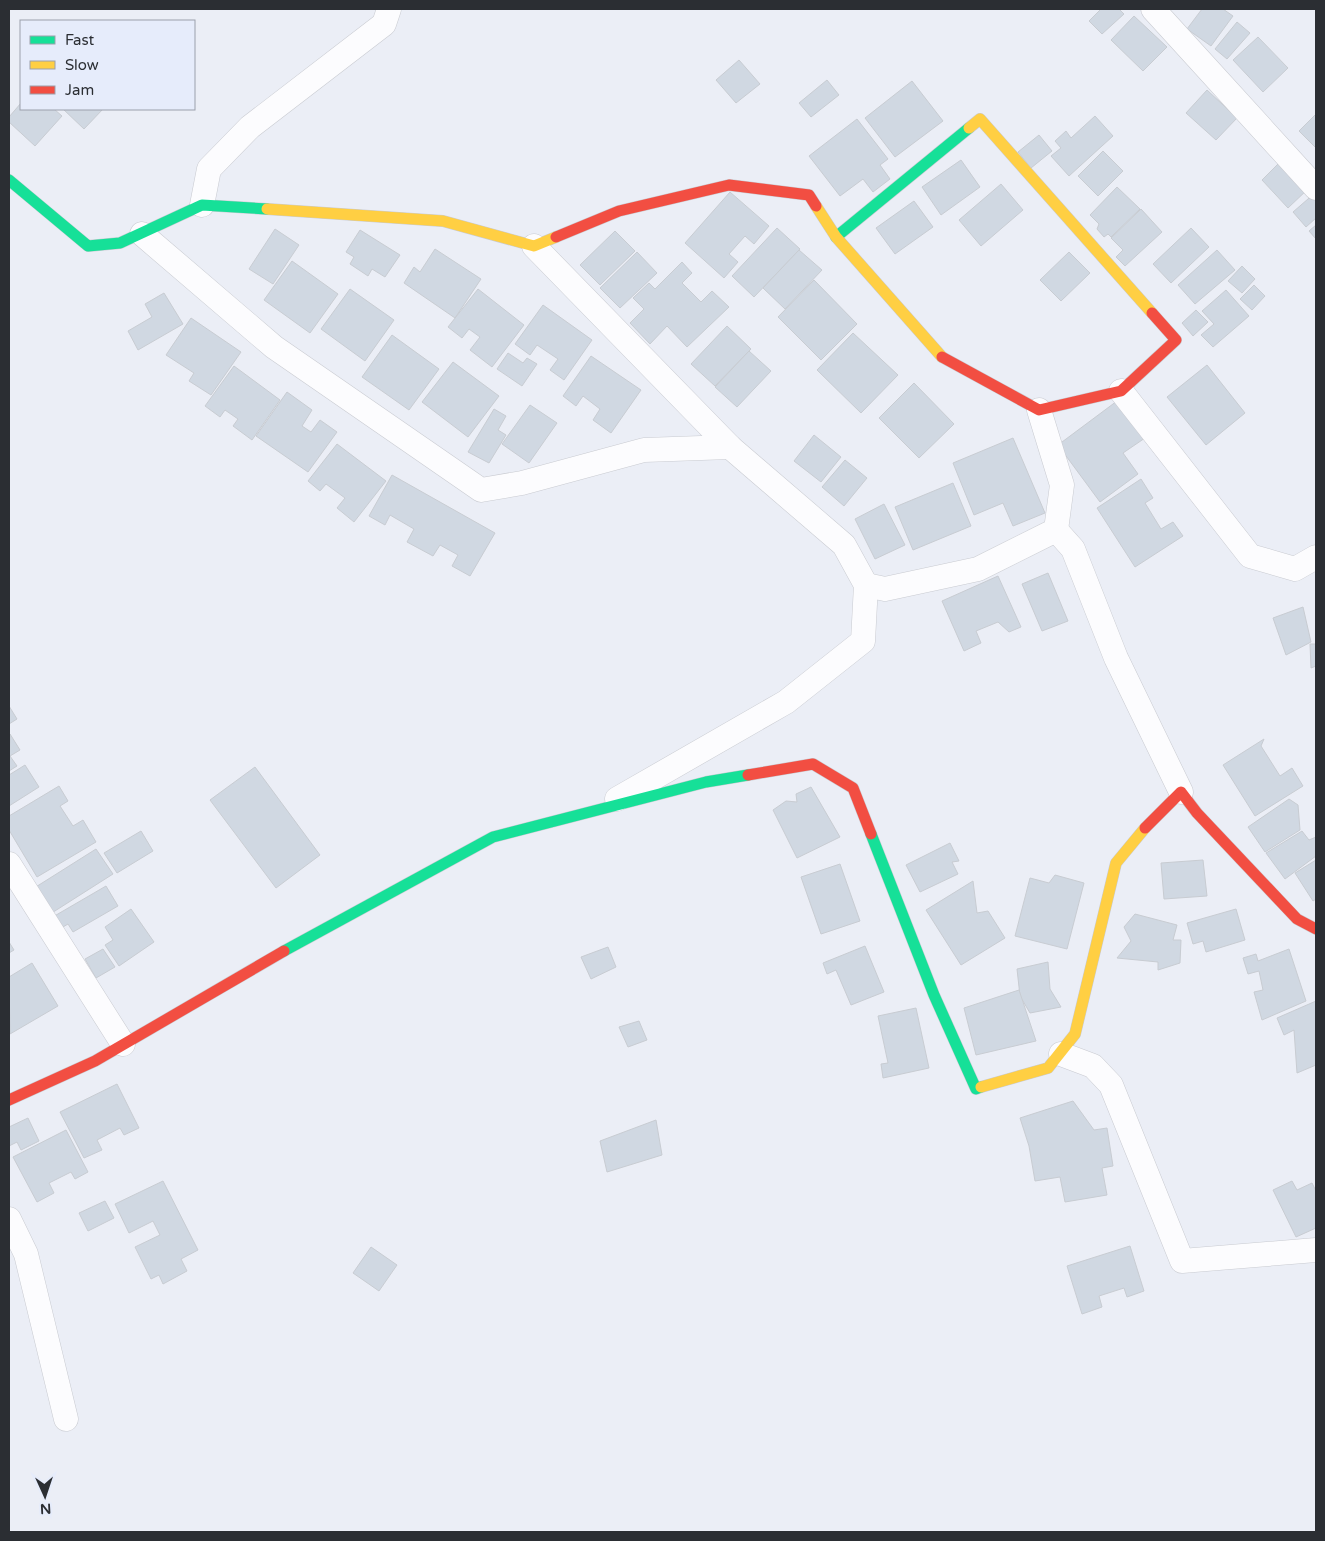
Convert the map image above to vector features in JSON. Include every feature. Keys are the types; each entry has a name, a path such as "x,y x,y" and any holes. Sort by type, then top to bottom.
{"street":[{"path":"202,206 209,169 250,127 384,24 389,9"},
{"path":"1153,9 1316,188"},
{"path":"534,246 618,210 729,185 809,195 836,237 938,355 1039,410 1121,391 1176,340 980,119 836,237"},
{"path":"9,180 88,246 120,243 142,234 177,215 202,206 443,221 534,246 730,447 844,545 866,585 863,641 786,702 600,809"},
{"path":"142,234 274,347 481,490 522,482 644,450 730,447"},
{"path":"1121,391 1250,556 1295,569 1316,557"},
{"path":"1039,410 1062,485 1056,530 1073,549 1116,658 1181,792 1197,813 1297,919 1316,929"},
{"path":"866,585 885,589 978,569 1056,530"},
{"path":"9,1100 95,1061 286,950 493,837 706,782 813,764 853,788 934,995 976,1089 1048,1068 1075,1034 1116,863 1133,840 1181,792"},
{"path":"9,864 123,1044"},
{"path":"1061,1054 1093,1066 1111,1085 1182,1261 1316,1250"},
{"path":"9,1220 26,1254 66,1419"}],"building":[{"path":"1101,9 1119,9 1124,14 1102,34 1089,21"},
{"path":"1202,9 1223,9 1233,16 1211,46 1187,29"},
{"path":"1134,16 1167,47 1143,71 1111,40"},
{"path":"1237,22 1250,33 1227,59 1215,49"},
{"path":"1258,37 1288,68 1263,92 1233,60"},
{"path":"739,60 760,84 736,103 716,80"},
{"path":"827,80 839,95 811,117 799,103"},
{"path":"912,81 943,121 895,157 865,118"},
{"path":"1207,90 1237,118 1216,140 1186,113"},
{"path":"20,104 20,110 55,110 62,116 35,146 9,122 9,117"},
{"path":"64,110 102,110 84,129"},
{"path":"1316,114 1316,148 1299,131"},
{"path":"1095,116 1113,136 1069,176 1051,156 1061,148 1055,141 1066,131 1071,138"},
{"path":"857,119 888,159 880,165 890,179 873,192 863,179 840,196 809,156"},
{"path":"1039,135 1052,151 1031,168 1018,152"},
{"path":"1103,151 1123,171 1098,196 1078,176"},
{"path":"961,160 980,187 941,215 922,187"},
{"path":"1282,160 1309,188 1288,208 1262,180"},
{"path":"1001,184 1023,210 981,246 959,220"},
{"path":"1117,187 1140,209 1111,237 1108,234 1104,237 1097,229 1099,224 1090,215"},
{"path":"730,192 769,226 754,244 745,236 729,254 738,262 724,278 685,243"},
{"path":"1316,192 1316,218 1306,227 1293,212"},
{"path":"914,201 933,227 895,254 876,228"},
{"path":"1141,209 1162,232 1125,266 1116,257 1123,250 1111,238"},
{"path":"1316,225 1316,239 1309,231"},
{"path":"777,228 800,249 754,297 732,276"},
{"path":"1191,228 1209,247 1171,283 1153,264"},
{"path":"275,229 299,245 273,284 249,269"},
{"path":"360,230 400,255 385,277 372,269 368,276 350,264 354,257 346,252"},
{"path":"615,231 635,251 600,285 580,265"},
{"path":"435,249 481,279 455,318 404,283 414,267 420,272"},
{"path":"799,250 822,270 785,309 763,288"},
{"path":"1217,250 1235,270 1195,304 1178,285"},
{"path":"637,252 657,273 620,308 600,288"},
{"path":"1069,252 1090,273 1061,301 1040,280"},
{"path":"292,261 338,294 310,333 264,300"},
{"path":"682,262 692,273 682,283 701,302 712,291 729,307 687,347 667,326 650,344 630,323 644,309 633,298 649,283 655,289"},
{"path":"1242,266 1255,279 1242,293 1228,281"},
{"path":"814,280 857,324 821,360 778,317"},
{"path":"1254,285 1265,296 1252,310 1240,299"},
{"path":"350,289 394,320 365,361 321,329"},
{"path":"478,289 524,325 492,367 470,350 480,337 469,329 462,338 448,327"},
{"path":"1226,290 1249,316 1213,347 1201,335 1214,324 1202,311"},
{"path":"164,293 183,324 138,350 128,331 152,317 145,304"},
{"path":"543,305 592,340 564,380 550,370 558,359 537,345 530,355 515,344"},
{"path":"1196,310 1208,322 1193,336 1182,323"},
{"path":"191,318 241,352 211,395 189,381 194,373 166,355"},
{"path":"727,326 751,349 715,386 691,364"},
{"path":"853,333 898,375 861,413 817,370"},
{"path":"392,335 439,369 409,410 362,377"},
{"path":"749,351 771,371 737,407 715,387"},
{"path":"508,353 523,363 527,358 537,364 522,386 497,369"},
{"path":"591,356 641,390 611,433 593,420 600,409 583,396 576,406 563,396"},
{"path":"453,362 499,396 468,437 422,402"},
{"path":"1207,365 1245,413 1206,445 1167,397"},
{"path":"234,366 280,400 252,440 233,426 238,419 225,410 220,417 205,406"},
{"path":"914,383 954,424 919,458 879,418"},
{"path":"287,392 312,410 302,426 311,432 320,420 337,432 308,472 256,436"},
{"path":"1117,401 1145,438 1123,453 1138,474 1100,502 1058,445"},
{"path":"530,405 557,423 529,463 502,444"},
{"path":"494,409 506,416 498,430 506,435 489,463 468,452"},
{"path":"814,435 841,457 821,482 794,461"},
{"path":"1013,438 1045,513 1013,526 1003,503 974,515 953,463"},
{"path":"337,444 386,481 354,522 337,508 345,498 326,484 320,491 308,481"},
{"path":"845,460 867,478 844,506 822,487"},
{"path":"392,475 495,533 470,576 452,566 458,555 440,545 433,556 407,542 414,529 390,515 385,525 369,516"},
{"path":"1141,479 1153,498 1145,503 1161,529 1173,522 1183,536 1135,567 1097,508"},
{"path":"953,483 971,526 913,550 895,507"},
{"path":"884,504 905,545 875,559 855,519"},
{"path":"1048,573 1068,621 1042,631 1022,584"},
{"path":"998,576 1021,627 1009,632 998,622 976,631 981,643 964,651 942,601"},
{"path":"1303,607 1311,642 1286,655 1273,618"},
{"path":"1310,644 1316,644 1316,666 1311,668"},
{"path":"9,706 17,719 9,724"},
{"path":"10,734 20,750 10,756 17,766 9,771"},
{"path":"1264,739 1261,746 1280,776 1292,768 1303,786 1255,816 1223,765"},
{"path":"25,765 39,787 9,806 9,775"},
{"path":"255,767 320,855 276,888 210,800"},
{"path":"59,786 68,801 60,806 73,826 83,820 96,842 37,877 9,830 9,816"},
{"path":"811,787 840,837 797,858 773,810 786,801 797,802 796,794"},
{"path":"1289,799 1298,805 1300,830 1265,852 1248,827"},
{"path":"141,831 153,851 117,873 104,853"},
{"path":"1302,831 1309,840 1316,837 1316,856 1285,879 1266,853"},
{"path":"950,843 959,861 952,862 958,874 920,892 906,865"},
{"path":"96,849 113,874 47,916 31,890"},
{"path":"1203,860 1207,896 1164,899 1161,863"},
{"path":"1316,860 1316,899 1313,901 1295,873"},
{"path":"840,864 860,921 821,934 801,877"},
{"path":"1055,875 1084,883 1067,949 1015,936 1030,878 1049,883"},
{"path":"973,881 977,913 988,911 1005,938 961,965 926,910"},
{"path":"106,886 118,906 73,932 68,924 58,930 51,918"},
{"path":"131,909 154,942 119,966 105,945 113,940 105,927"},
{"path":"1236,909 1245,940 1206,952 1203,941 1193,944 1187,923"},
{"path":"1135,914 1177,925 1173,940 1181,940 1180,963 1158,970 1158,962 1117,958 1131,941 1124,927"},
{"path":"9,942 14,950 9,953"},
{"path":"865,946 884,992 851,1005 836,970 827,974 823,963"},
{"path":"608,947 616,967 591,979 581,957"},
{"path":"103,949 115,967 96,978 85,959"},
{"path":"1289,949 1306,1001 1262,1020 1254,992 1263,990 1259,971 1248,974 1243,958 1256,954 1258,961"},
{"path":"1048,962 1050,989 1061,1007 1030,1013 1020,996 1017,969"},
{"path":"32,963 58,1006 10,1034 9,977"},
{"path":"1019,990 1036,1041 976,1055 964,1008"},
{"path":"1316,1001 1316,1065 1297,1073 1294,1030 1284,1035 1277,1018"},
{"path":"916,1008 929,1068 883,1078 881,1064 888,1063 878,1016"},
{"path":"639,1021 647,1040 628,1047 619,1027"},
{"path":"117,1084 139,1128 124,1135 120,1128 97,1140 102,1150 84,1158 60,1112"},
{"path":"1073,1101 1094,1130 1107,1128 1113,1166 1102,1168 1107,1195 1065,1202 1060,1177 1035,1181 1029,1146 1020,1118"},
{"path":"28,1118 39,1141 21,1150 17,1142 9,1146 9,1127"},
{"path":"656,1120 662,1155 607,1172 600,1141"},
{"path":"66,1130 88,1172 75,1179 71,1172 49,1183 54,1193 37,1202 13,1157"},
{"path":"163,1181 198,1250 181,1259 187,1271 163,1284 159,1275 151,1279 135,1247 160,1235 153,1221 129,1233 115,1204"},
{"path":"1292,1181 1297,1190 1312,1183 1316,1191 1316,1228 1296,1237 1273,1190"},
{"path":"105,1201 114,1218 88,1231 79,1213"},
{"path":"1130,1246 1144,1291 1127,1297 1124,1288 1099,1296 1102,1307 1082,1314 1067,1266"},
{"path":"371,1247 397,1265 379,1291 353,1273"}],"traffic: fast":[{"path":"836,237 969,128"},
{"path":"9,180 88,246 120,243 202,205 267,209"},
{"path":"284,951 493,837 706,782 748,775"},
{"path":"871,834 934,995 976,1089 981,1087"}],"traffic: slow":[{"path":"969,128 980,119 1152,313"},
{"path":"816,206 836,237 942,357"},
{"path":"267,209 443,221 534,246 556,237"},
{"path":"981,1087 1048,1068 1075,1034 1116,863 1145,828"}],"traffic: jam":[{"path":"556,237 619,211 729,185 809,195 816,206"},
{"path":"942,357 1039,410 1121,391 1176,340 1152,313"},
{"path":"748,775 813,764 853,788 871,834"},
{"path":"1145,828 1181,792 1197,813 1297,919 1316,929"},
{"path":"9,1100 95,1061 284,951"}]}
